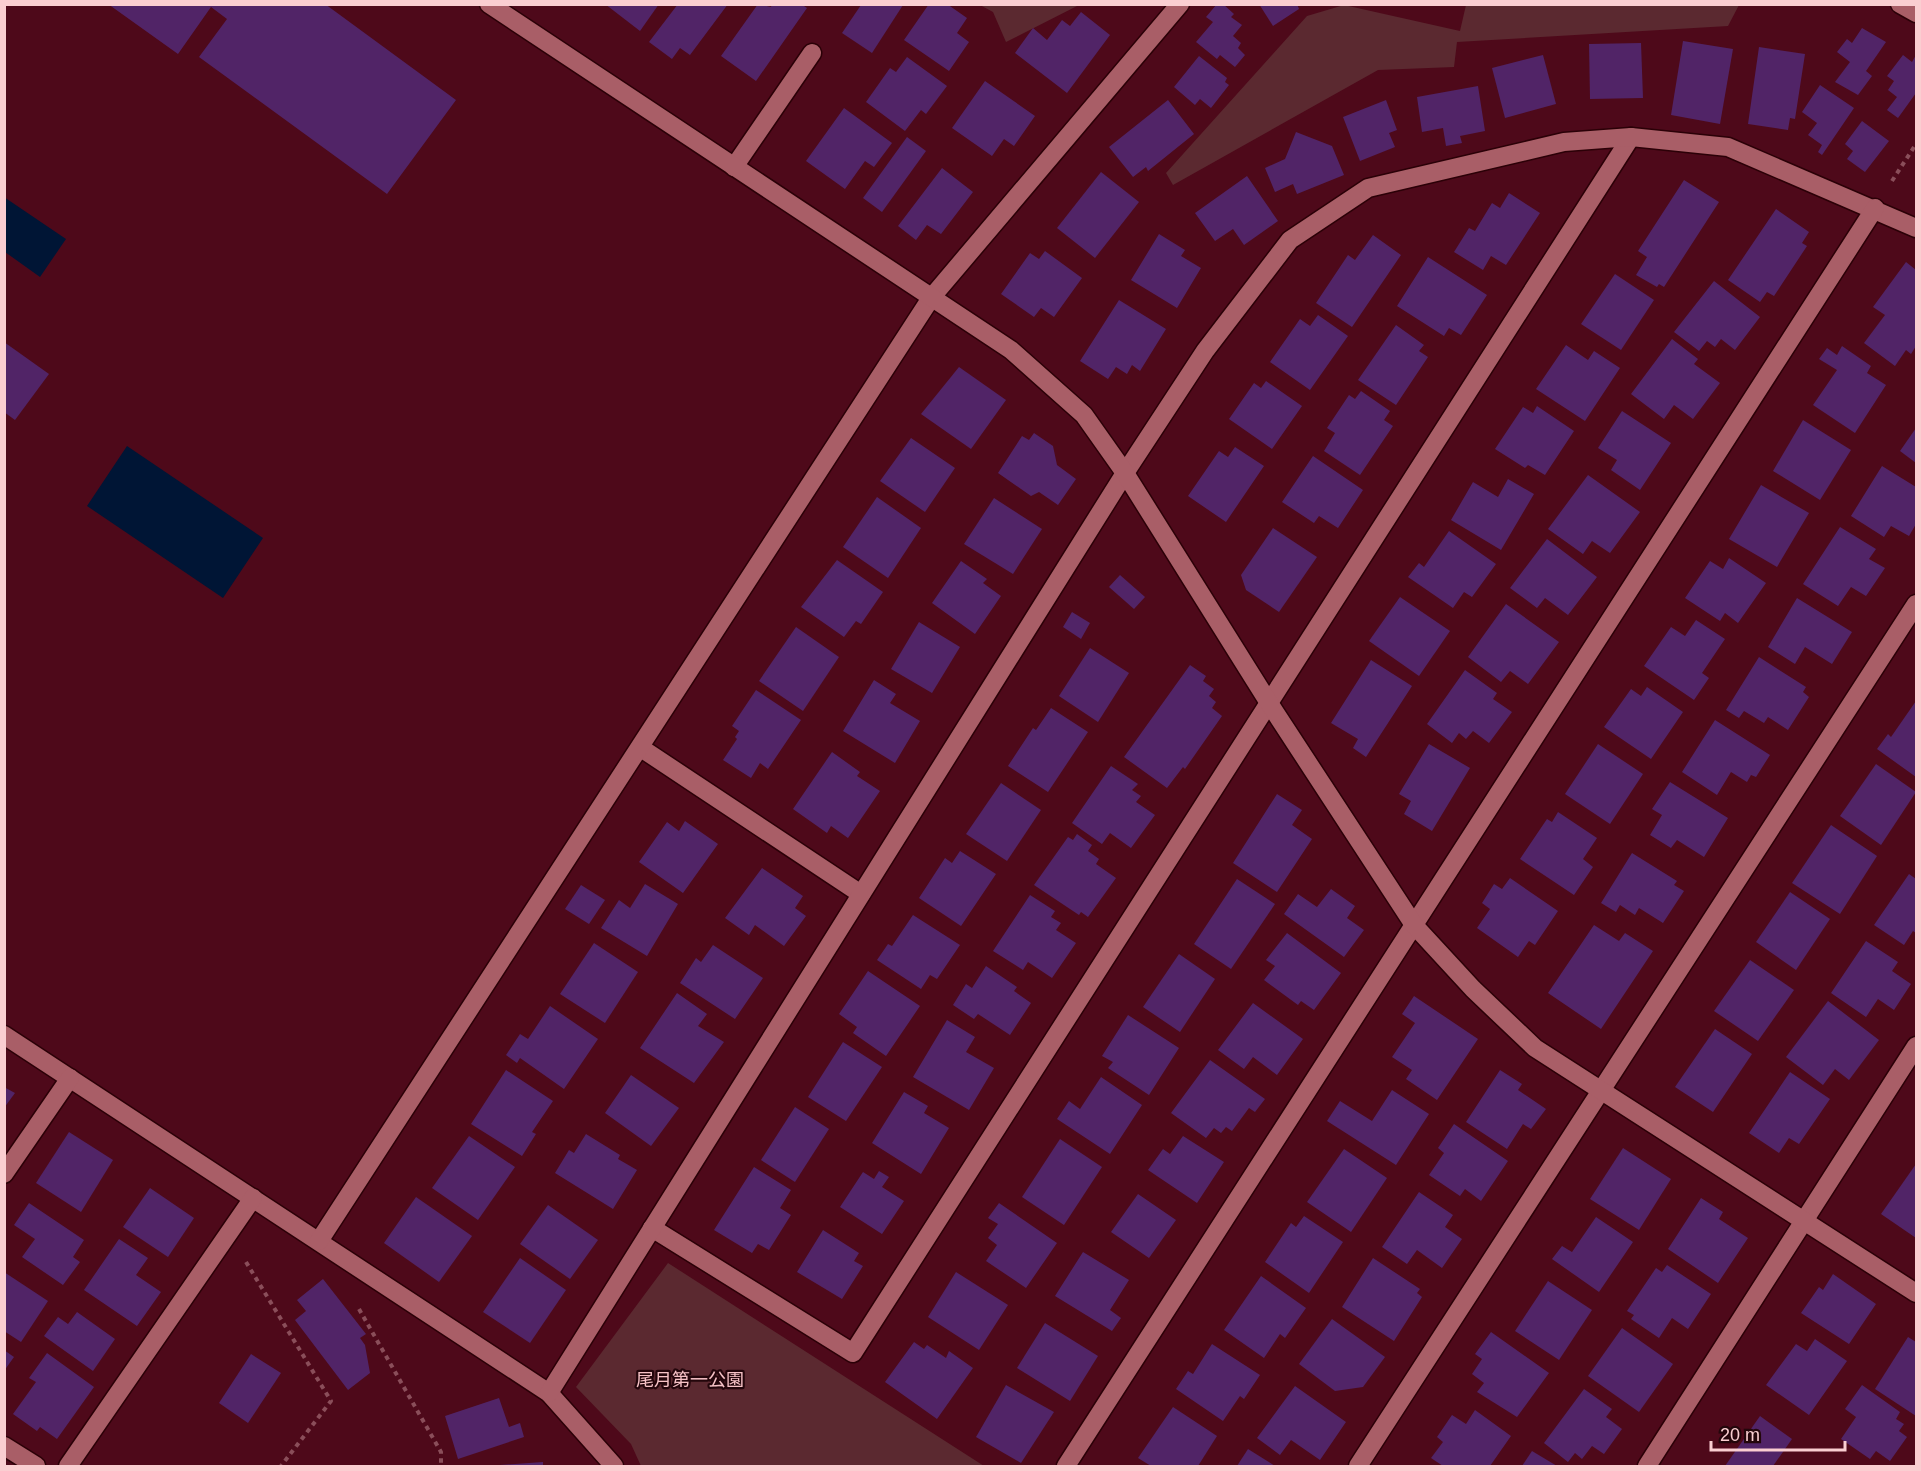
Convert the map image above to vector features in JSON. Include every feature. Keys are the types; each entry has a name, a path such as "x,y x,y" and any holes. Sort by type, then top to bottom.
{"street":[{"path":"489,4 1011,350 1084,415 1125,473 1269,704 1414,925 1473,989 1535,1048 1917,1293"},
{"path":"320,1241 931,298 1180,4"},
{"path":"1900,4 1917,13"},
{"path":"734,167 812,53"},
{"path":"652,1228 853,1353 1631,137"},
{"path":"549,1393 1125,473 1205,351 1290,240 1368,188 1564,142 1631,137 1728,147 1875,208 1917,228"},
{"path":"1066,1467 1875,208"},
{"path":"1358,1467 1917,604"},
{"path":"641,748 861,894"},
{"path":"4,1035 549,1393 614,1467"},
{"path":"1647,1467 1917,1046"},
{"path":"4,1174 70,1078"},
{"path":"68,1467 253,1198"},
{"path":"4,1446 36,1467"}],"path":[{"path":"1875,208 1917,144"},
{"path":"229,1233 331,1401 282,1466"},
{"path":"354,1301 441,1452 441,1467"}],"green space":[{"path":"980,5 1079,5 1006,42 993,12"},
{"path":"1344,5 1460,31 1466,5 1739,5 1728,26 1457,42 1454,67 1378,70 1173,185 1166,173 1307,16"},
{"name":"尾月第一公園","path":"668,1263 984,1466 641,1466 631,1444 576,1387"}],"water":[{"path":"4,197 66,239 40,277 5,252"},
{"path":"127,446 263,538 223,598 87,506"}],"building":[{"path":"108,4 325,4 456,100 387,194 199,57 227,19 211,7 178,54"},
{"path":"605,4 659,4 640,31"},
{"path":"678,4 728,4 690,55 680,48 672,59 649,42"},
{"path":"758,4 771,7 772,4 801,4 807,8 756,81 721,56"},
{"path":"929,4 947,4 967,18 957,33 969,42 949,71 904,40"},
{"path":"1217,4 1223,4 1234,14 1231,17 1242,25 1233,36 1241,43 1238,48 1245,55 1235,67 1220,55 1217,59 1196,42 1213,22 1206,17"},
{"path":"1259,4 1297,4 1299,9 1273,26"},
{"path":"861,5 903,5 872,53 842,33"},
{"path":"1081,12 1110,35 1067,93 1015,53 1033,28 1047,40 1062,20 1070,26"},
{"path":"1862,28 1886,42 1866,71 1872,76 1858,95 1835,82 1850,62 1837,52 1847,39 1852,43"},
{"path":"1683,41 1733,49 1720,124 1671,115"},
{"path":"1641,43 1643,98 1590,99 1589,44"},
{"path":"1759,47 1805,54 1795,119 1790,118 1788,130 1748,124"},
{"path":"1543,55 1556,104 1505,118 1492,68"},
{"path":"1903,55 1912,62 1916,55 1916,93 1898,118 1887,110 1897,97 1888,90 1894,81 1887,76"},
{"path":"1199,56 1227,78 1225,82 1229,85 1211,108 1200,99 1195,105 1174,87"},
{"path":"907,57 947,86 926,114 921,110 905,131 866,102 890,68 896,72"},
{"path":"985,81 1035,116 1014,146 1004,139 992,156 952,128"},
{"path":"1820,85 1854,108 1822,155 1818,152 1822,145 1808,135 1817,123 1802,112"},
{"path":"1478,86 1485,131 1460,136 1462,143 1446,146 1443,128 1422,132 1417,97"},
{"path":"1168,100 1194,134 1148,171 1146,167 1133,177 1109,147"},
{"path":"1386,100 1397,130 1389,133 1395,147 1360,161 1343,117"},
{"path":"844,108 892,143 874,167 865,161 845,189 806,161"},
{"path":"1862,121 1889,141 1865,172 1847,159 1853,151 1845,144"},
{"path":"1296,132 1332,146 1344,175 1297,194 1293,184 1275,192 1265,168 1285,159"},
{"path":"907,137 926,151 882,212 863,198"},
{"path":"942,168 973,192 941,234 927,225 916,240 898,226"},
{"path":"1101,172 1139,202 1095,258 1057,228"},
{"path":"1247,176 1278,221 1244,245 1233,229 1215,241 1195,213"},
{"path":"1684,180 1719,202 1664,287 1659,284 1657,287 1636,275 1647,257 1638,251"},
{"path":"1509,193 1540,213 1506,265 1491,256 1483,270 1454,252 1469,228 1475,231 1492,203 1500,208"},
{"path":"1776,209 1809,232 1802,243 1807,246 1774,296 1767,292 1760,302 1728,280"},
{"path":"1159,234 1185,250 1181,256 1201,268 1177,308 1131,280"},
{"path":"1373,235 1401,255 1352,327 1316,303 1348,255 1355,260"},
{"path":"1045,251 1082,278 1054,317 1041,308 1034,317 1001,294 1030,253 1039,259"},
{"path":"1428,257 1487,295 1461,335 1449,328 1444,336 1397,306"},
{"path":"1906,262 1916,270 1916,346 1911,354 1906,350 1895,366 1864,343 1885,315 1873,307"},
{"path":"1615,274 1654,300 1621,350 1581,324"},
{"path":"1714,281 1760,317 1735,350 1721,339 1715,347 1707,341 1699,351 1674,332"},
{"path":"1119,300 1166,329 1140,371 1132,365 1127,374 1116,367 1108,379 1080,361"},
{"path":"1318,315 1348,336 1310,390 1270,362 1300,319 1310,326"},
{"path":"1396,325 1424,345 1419,351 1428,357 1396,405 1358,380"},
{"path":"1672,339 1698,359 1694,364 1720,383 1693,419 1674,405 1664,419 1631,394"},
{"path":"4,342 49,374 15,420 4,412"},
{"path":"1566,345 1588,360 1594,351 1620,368 1585,421 1536,389"},
{"path":"1842,346 1871,366 1867,373 1886,385 1855,433 1813,405 1837,370 1819,359 1827,348 1837,355"},
{"path":"959,367 1006,400 971,449 921,414"},
{"path":"1266,381 1302,406 1272,449 1229,419 1254,383 1261,388"},
{"path":"1361,391 1390,411 1384,420 1393,426 1360,475 1324,451 1335,433 1327,428 1349,395 1355,399"},
{"path":"1537,406 1574,431 1545,475 1528,465 1525,468 1495,449 1523,407 1533,413"},
{"path":"1622,411 1671,443 1640,490 1611,470 1617,460 1598,448"},
{"path":"1803,420 1851,450 1820,500 1773,471"},
{"path":"1916,428 1916,463 1900,451"},
{"path":"1034,433 1053,446 1057,465 1076,479 1058,505 1039,492 1031,496 998,473 1022,436 1029,440"},
{"path":"911,438 955,468 925,512 880,481"},
{"path":"1235,447 1264,466 1226,522 1188,496 1219,451 1228,457"},
{"path":"1313,456 1363,490 1338,528 1319,516 1314,523 1282,502"},
{"path":"1882,466 1916,487 1916,524 1909,536 1891,526 1884,537 1851,516"},
{"path":"1588,475 1640,512 1610,553 1592,541 1583,554 1548,529"},
{"path":"1508,479 1534,494 1501,550 1451,520 1473,482 1498,497"},
{"path":"1761,485 1809,513 1777,567 1729,539"},
{"path":"877,497 921,528 888,578 843,547"},
{"path":"994,498 1042,529 1013,574 964,544"},
{"path":"1840,527 1876,549 1869,559 1885,568 1866,596 1851,587 1838,606 1803,584"},
{"path":"1273,528 1317,557 1279,612 1246,590 1241,575"},
{"path":"1449,531 1496,564 1472,597 1464,592 1453,608 1408,577 1419,563 1424,567"},
{"path":"1547,539 1597,577 1568,615 1545,598 1537,608 1510,588"},
{"path":"1729,558 1766,583 1738,623 1725,613 1720,621 1685,598 1710,561 1723,569"},
{"path":"837,560 883,592 861,624 856,621 844,637 801,607"},
{"path":"961,561 987,579 983,583 1001,596 975,634 932,603"},
{"path":"1120,575 1145,597 1134,609 1109,587"},
{"path":"1400,597 1450,631 1419,676 1369,641"},
{"path":"1797,598 1852,632 1832,664 1805,647 1795,664 1768,647"},
{"path":"1506,604 1559,642 1528,684 1510,671 1501,682 1468,657"},
{"path":"1072,612 1090,623 1081,639 1063,627"},
{"path":"1696,620 1725,639 1702,673 1709,678 1694,700 1644,666 1671,627 1685,636"},
{"path":"919,622 960,647 932,693 891,669"},
{"path":"796,627 839,657 803,711 759,681"},
{"path":"1090,648 1129,673 1098,722 1059,696"},
{"path":"1759,657 1806,687 1803,692 1809,697 1788,730 1768,717 1764,723 1744,711 1739,718 1726,710"},
{"path":"1371,660 1412,686 1366,757 1353,748 1358,739 1331,723"},
{"path":"1190,665 1206,676 1203,681 1214,689 1209,696 1216,702 1212,708 1222,716 1185,769 1183,767 1167,788 1124,757"},
{"path":"1465,670 1497,693 1493,699 1512,712 1489,743 1473,731 1466,739 1459,733 1452,743 1427,724"},
{"path":"874,680 896,694 890,703 920,721 895,763 843,731"},
{"path":"1647,687 1683,712 1651,759 1604,727 1631,689 1641,696"},
{"path":"756,690 801,720 768,769 760,763 751,778 723,760 737,739 735,737 739,731 732,726"},
{"path":"1916,701 1916,777 1877,749 1888,734 1891,737"},
{"path":"1051,708 1088,732 1048,792 1008,766 1033,728 1036,730"},
{"path":"1715,720 1770,755 1756,777 1751,775 1747,782 1731,772 1717,795 1682,772"},
{"path":"1429,744 1470,768 1432,831 1404,814 1411,801 1399,794"},
{"path":"1598,744 1643,774 1610,824 1565,794"},
{"path":"832,752 860,772 857,776 880,791 848,838 831,826 827,833 793,809"},
{"path":"1876,764 1916,792 1881,845 1840,816"},
{"path":"1111,766 1138,784 1132,790 1141,796 1136,802 1155,815 1131,848 1110,833 1102,844 1072,823"},
{"path":"1670,782 1728,818 1704,857 1677,840 1671,848 1650,835 1662,815 1652,809"},
{"path":"1001,783 1041,810 1007,861 966,834"},
{"path":"1277,794 1302,810 1292,825 1312,839 1277,892 1233,863"},
{"path":"1558,812 1597,838 1583,859 1593,867 1574,895 1520,859 1547,819 1552,822"},
{"path":"685,821 718,844 683,893 639,862 667,822 679,831"},
{"path":"1831,825 1877,856 1840,914 1792,883"},
{"path":"1077,834 1092,845 1088,851 1099,859 1096,864 1116,878 1088,917 1081,912 1079,915 1034,885 1068,837 1073,840"},
{"path":"960,851 996,874 961,926 919,898 945,858 952,863"},
{"path":"1632,853 1677,881 1674,885 1684,891 1663,923 1639,908 1635,915 1620,905 1616,912 1601,903"},
{"path":"762,868 803,896 795,908 806,916 784,946 755,925 749,935 725,918"},
{"path":"1909,874 1916,879 1916,933 1913,931 1904,945 1874,925"},
{"path":"1510,878 1558,911 1535,945 1529,941 1518,957 1477,928 1490,909 1482,903 1494,884 1502,889"},
{"path":"1237,879 1275,904 1231,969 1194,944"},
{"path":"645,884 678,904 647,956 601,928 619,900 630,908"},
{"path":"581,885 605,900 589,924 565,909"},
{"path":"1331,889 1355,906 1347,918 1364,930 1344,957 1284,914 1298,894 1317,907"},
{"path":"1790,892 1830,919 1796,970 1756,942"},
{"path":"1030,895 1055,911 1051,917 1061,923 1056,930 1076,943 1052,978 1028,962 1023,970 993,951"},
{"path":"913,915 960,945 937,979 930,975 921,989 877,960 888,944 892,946"},
{"path":"1594,925 1619,941 1625,933 1653,951 1601,1029 1548,993"},
{"path":"1287,933 1341,973 1314,1010 1301,1001 1298,1005 1264,980 1275,966 1266,960"},
{"path":"1866,941 1898,962 1892,971 1911,984 1894,1010 1878,999 1866,1017 1831,993"},
{"path":"594,943 638,972 605,1023 560,994"},
{"path":"713,945 763,978 735,1019 680,983 696,958 701,962"},
{"path":"1179,954 1215,979 1180,1032 1143,1007"},
{"path":"1750,960 1794,990 1758,1041 1714,1011"},
{"path":"986,966 1017,987 1014,991 1031,1003 1010,1035 978,1014 974,1019 953,1005 966,984 972,988"},
{"path":"868,971 920,1006 886,1056 853,1033 857,1027 839,1014"},
{"path":"677,993 707,1014 698,1026 724,1042 694,1083 640,1048"},
{"path":"1414,996 1478,1039 1437,1100 1406,1079 1412,1070 1392,1057 1415,1023 1402,1014"},
{"path":"1828,1001 1879,1040 1849,1080 1835,1069 1823,1085 1786,1057"},
{"path":"1253,1003 1303,1039 1277,1075 1253,1057 1244,1069 1218,1050"},
{"path":"550,1006 598,1039 564,1089 520,1058 517,1063 506,1055 520,1034 528,1039"},
{"path":"1128,1015 1179,1048 1149,1095 1108,1068 1113,1062 1102,1056"},
{"path":"947,1020 975,1037 966,1052 994,1068 969,1110 913,1077"},
{"path":"1715,1029 1752,1054 1713,1112 1675,1087"},
{"path":"843,1042 882,1067 846,1121 808,1097"},
{"path":"1210,1060 1265,1099 1255,1112 1249,1108 1232,1131 1226,1127 1221,1133 1214,1128 1206,1138 1171,1113"},
{"path":"506,1070 553,1101 532,1132 536,1134 522,1156 471,1124"},
{"path":"1500,1070 1522,1084 1518,1090 1546,1109 1531,1129 1523,1124 1507,1149 1466,1122"},
{"path":"1790,1072 1830,1099 1799,1144 1789,1138 1779,1153 1749,1133"},
{"path":"631,1075 679,1108 651,1146 605,1113"},
{"path":"1101,1077 1142,1105 1110,1154 1057,1119 1069,1101 1080,1109"},
{"path":"4,1087 15,1093 4,1108"},
{"path":"1392,1090 1429,1114 1396,1165 1327,1121 1340,1101 1372,1121"},
{"path":"904,1092 928,1106 924,1113 949,1128 921,1174 872,1143"},
{"path":"795,1107 829,1129 795,1182 761,1160"},
{"path":"1454,1124 1508,1161 1481,1201 1465,1189 1460,1196 1429,1175 1444,1153 1438,1148"},
{"path":"69,1132 113,1160 81,1212 36,1183"},
{"path":"586,1134 620,1155 618,1159 637,1170 613,1209 555,1173 569,1150 574,1153"},
{"path":"469,1136 515,1167 478,1220 432,1188"},
{"path":"1183,1136 1224,1162 1197,1203 1148,1170 1163,1149 1170,1154"},
{"path":"1060,1139 1102,1167 1064,1225 1022,1197"},
{"path":"1623,1148 1671,1179 1639,1230 1590,1199"},
{"path":"1344,1149 1387,1178 1351,1232 1307,1202"},
{"path":"1916,1164 1916,1238 1881,1214"},
{"path":"754,1167 791,1190 780,1208 791,1215 769,1250 758,1244 752,1253 714,1230"},
{"path":"879,1171 889,1177 882,1187 904,1201 882,1234 840,1207 863,1172 874,1179"},
{"path":"150,1188 194,1218 168,1257 123,1227"},
{"path":"1419,1192 1453,1215 1445,1227 1462,1239 1442,1268 1417,1250 1407,1264 1382,1247"},
{"path":"1138,1194 1176,1220 1149,1258 1111,1232"},
{"path":"416,1197 472,1236 439,1282 384,1243"},
{"path":"1701,1198 1723,1212 1719,1219 1748,1238 1718,1283 1668,1249"},
{"path":"29,1203 84,1240 73,1257 80,1262 63,1285 22,1257 35,1239 14,1225"},
{"path":"999,1203 1057,1243 1026,1288 986,1261 997,1245 988,1238 998,1224 988,1218"},
{"path":"548,1205 598,1240 570,1279 520,1244"},
{"path":"1304,1216 1343,1242 1309,1293 1265,1262 1291,1223 1296,1227"},
{"path":"1596,1217 1633,1242 1599,1292 1552,1259 1562,1246 1572,1252"},
{"path":"823,1230 859,1253 854,1261 863,1266 842,1299 797,1272"},
{"path":"119,1239 148,1258 136,1275 161,1292 137,1326 84,1290"},
{"path":"1083,1252 1129,1280 1110,1310 1121,1318 1112,1331 1055,1296"},
{"path":"520,1258 566,1290 530,1343 483,1312"},
{"path":"1373,1258 1420,1289 1417,1293 1422,1297 1394,1341 1342,1307"},
{"path":"1667,1265 1711,1294 1688,1329 1672,1318 1659,1338 1631,1319 1634,1315 1627,1311 1656,1268 1662,1272"},
{"path":"4,1272 48,1301 21,1342 4,1331"},
{"path":"956,1272 1008,1305 979,1350 928,1317"},
{"path":"1833,1274 1876,1304 1849,1344 1801,1313 1819,1287 1823,1290"},
{"path":"1261,1276 1306,1308 1285,1338 1280,1334 1264,1358 1224,1330"},
{"path":"323,1279 366,1334 360,1338 365,1345 370,1373 348,1390 295,1320 306,1311 297,1300"},
{"path":"1548,1281 1592,1310 1559,1360 1515,1331"},
{"path":"77,1312 115,1339 93,1371 44,1336 58,1317 68,1324"},
{"path":"1332,1319 1385,1357 1363,1387 1335,1391 1299,1364"},
{"path":"1045,1323 1098,1356 1070,1401 1017,1368"},
{"path":"1622,1328 1673,1364 1639,1412 1588,1376"},
{"path":"1491,1332 1549,1373 1517,1417 1477,1392 1484,1383 1472,1374 1482,1359 1475,1354"},
{"path":"1908,1337 1916,1342 1916,1416 1875,1389"},
{"path":"1815,1339 1847,1361 1809,1415 1766,1385 1796,1344 1807,1351"},
{"path":"914,1342 924,1349 927,1345 946,1358 949,1351 973,1368 937,1419 885,1382"},
{"path":"1212,1344 1260,1375 1244,1399 1240,1396 1223,1421 1176,1389 1188,1371 1193,1374"},
{"path":"4,1350 14,1357 4,1371"},
{"path":"47,1353 94,1387 57,1439 40,1427 37,1431 13,1414 36,1382 29,1378"},
{"path":"251,1354 281,1373 248,1423 219,1403"},
{"path":"1006,1385 1054,1412 1021,1463 976,1437"},
{"path":"1862,1385 1900,1412 1896,1419 1904,1424 1899,1431 1907,1437 1890,1461 1876,1451 1870,1459 1841,1439 1856,1417 1845,1409"},
{"path":"1295,1386 1346,1422 1320,1460 1291,1440 1280,1455 1257,1438"},
{"path":"1584,1389 1612,1409 1606,1417 1622,1429 1604,1454 1592,1446 1582,1459 1575,1453 1568,1462 1544,1443"},
{"path":"499,1398 509,1427 520,1423 524,1437 458,1459 445,1416"},
{"path":"1173,1407 1217,1436 1198,1466 1151,1466 1138,1458"},
{"path":"1475,1410 1511,1436 1490,1466 1443,1466 1431,1458 1443,1442 1437,1437 1452,1415 1466,1424"},
{"path":"1760,1416 1792,1439 1773,1466 1725,1466"},
{"path":"1248,1449 1275,1466 1237,1466"},
{"path":"1532,1451 1557,1466 1522,1466"},
{"path":"543,1462 543,1466 500,1466 500,1465"}]}
